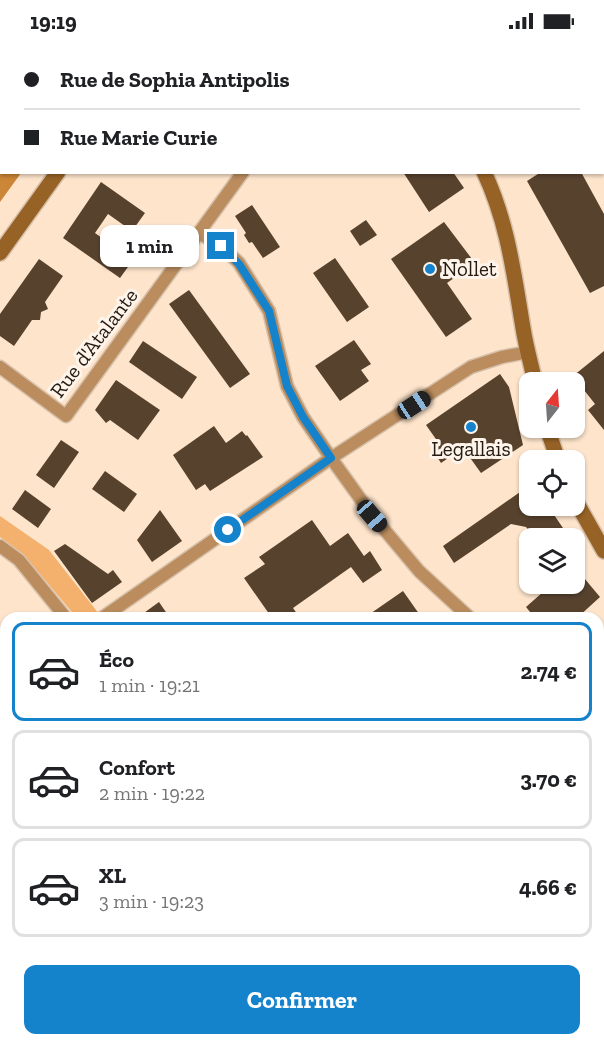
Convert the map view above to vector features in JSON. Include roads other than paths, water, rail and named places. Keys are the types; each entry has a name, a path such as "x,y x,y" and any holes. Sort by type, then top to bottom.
{"main road":[{"path":"0,254 57,174"},
{"path":"485,174 500,212 509,246 533,372"},
{"path":"584,516 604,551"}],"street":[{"name":"Rue d'Atalante","path":"0,367 66,416 242,174"},
{"path":"199,233 221,246 239,264 269,311 287,386 303,417 331,458 372,516 419,571 463,612"},
{"path":"111,612 331,458 471,367 528,352"},
{"path":"0,546 19,560 61,612"}],"place":[{"name":"Nollet","path":"430,269"},
{"name":"Legallais","path":"471,427"}]}
